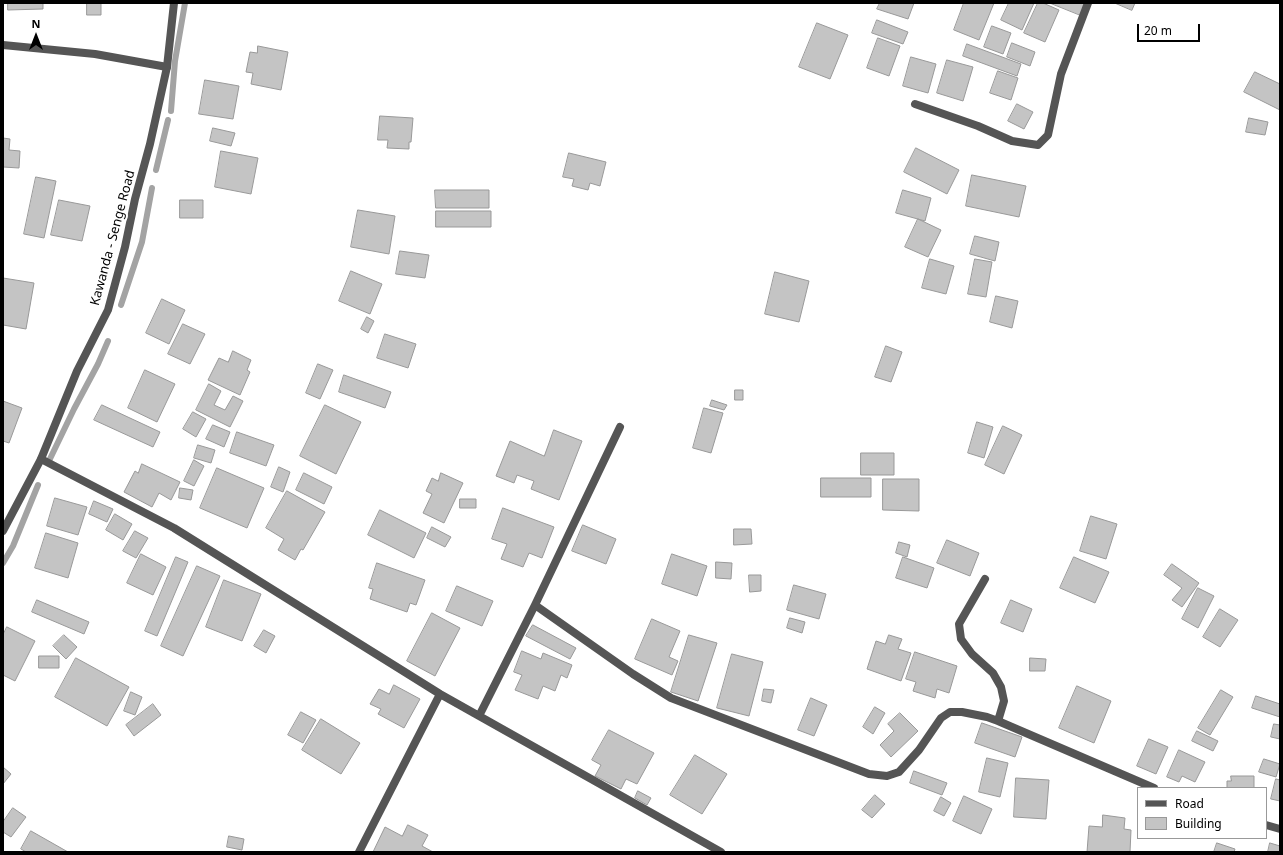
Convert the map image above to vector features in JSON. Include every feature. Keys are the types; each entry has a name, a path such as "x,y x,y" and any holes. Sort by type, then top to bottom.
{"street":[{"name":"Kawanda - Senge Road","path":"3,531 41,459 77,371 108,310 125,247 167,67 174,3"},
{"path":"915,104 978,126 1012,141 1038,145 1048,135 1061,74 1088,3"},
{"path":"3,45 95,54 167,67"},
{"path":"479,716 535,605 620,427"},
{"path":"41,459 174,528 440,694 721,852"},
{"path":"985,579 959,624 961,639 972,654 993,673 1001,687 1004,701 998,721"},
{"path":"535,605 633,674 671,698 869,774 886,776 899,772 920,750 941,718 950,712 962,712 987,717 998,721 1152,787"},
{"path":"359,852 440,694"},
{"path":"1267,826 1280,829"}],"building":[{"path":"8,3 43,3 43,9 8,10"},
{"path":"87,3 101,3 101,15 87,15"},
{"path":"880,3 914,3 908,19 877,9"},
{"path":"964,3 994,3 979,40 954,30"},
{"path":"1009,3 1034,3 1022,30 1001,20"},
{"path":"1038,3 1043,3 1059,10 1045,42 1024,33"},
{"path":"1050,3 1088,3 1083,16"},
{"path":"1115,3 1135,3 1132,10"},
{"path":"877,20 908,32 903,44 872,33"},
{"path":"817,23 848,35 830,79 799,67"},
{"path":"992,26 1011,33 1003,54 984,47"},
{"path":"878,38 900,46 889,76 867,68"},
{"path":"1012,43 1035,52 1030,66 1007,57"},
{"path":"967,44 1021,64 1017,76 963,56"},
{"path":"258,46 288,52 281,90 251,84 253,73 246,72 250,52 257,53"},
{"path":"911,57 936,64 928,93 903,86"},
{"path":"947,60 973,67 963,101 937,93"},
{"path":"998,71 1018,78 1011,100 990,93"},
{"path":"1255,72 1280,84 1280,110 1244,92"},
{"path":"205,80 239,86 233,119 199,114"},
{"path":"1017,104 1033,112 1024,129 1008,121"},
{"path":"380,116 413,118 409,149 387,148 388,140 378,140"},
{"path":"1249,118 1268,122 1265,135 1246,132"},
{"path":"213,128 235,133 231,146 210,141"},
{"path":"3,138 10,139 9,150 20,151 19,168 3,167"},
{"path":"916,148 959,170 947,194 904,172"},
{"path":"221,151 258,158 251,194 215,187"},
{"path":"569,153 606,162 600,186 590,183 588,190 572,186 574,179 563,177"},
{"path":"972,175 1026,186 1019,217 966,206"},
{"path":"36,177 56,181 44,238 24,234"},
{"path":"435,190 489,190 489,208 436,208"},
{"path":"903,190 931,198 925,221 896,213"},
{"path":"59,200 90,206 82,241 51,235"},
{"path":"180,200 203,200 203,218 180,218"},
{"path":"358,210 395,216 389,254 351,247"},
{"path":"436,211 491,211 491,227 436,227"},
{"path":"918,219 941,230 928,257 905,247"},
{"path":"975,236 999,242 995,261 970,254"},
{"path":"400,251 429,255 425,278 396,274"},
{"path":"930,259 954,266 946,294 922,288"},
{"path":"975,259 992,262 986,297 968,294"},
{"path":"351,271 382,284 370,314 339,301"},
{"path":"775,272 809,281 799,322 765,314"},
{"path":"3,278 34,283 26,329 3,325"},
{"path":"996,296 1018,301 1012,328 990,322"},
{"path":"162,299 185,310 169,344 146,333"},
{"path":"367,317 374,321 368,333 361,329"},
{"path":"183,324 205,334 190,364 168,354"},
{"path":"385,334 416,344 408,368 377,358"},
{"path":"886,346 902,352 891,382 875,377"},
{"path":"233,351 251,360 247,370 250,372 240,395 208,380 219,358 228,362"},
{"path":"318,364 333,370 320,399 306,393"},
{"path":"145,370 175,384 157,422 128,408"},
{"path":"344,375 391,392 385,408 339,392"},
{"path":"209,384 221,391 214,405 225,410 233,396 243,401 230,427 196,410"},
{"path":"735,390 743,390 743,400 735,400"},
{"path":"712,400 727,405 724,410 710,406"},
{"path":"3,401 22,408 9,443 3,441"},
{"path":"102,405 160,432 153,447 94,420"},
{"path":"325,405 361,422 336,474 300,456"},
{"path":"704,408 723,413 711,453 693,448"},
{"path":"193,412 206,419 196,437 183,429"},
{"path":"977,422 993,427 984,458 968,453"},
{"path":"213,425 230,432 224,447 206,439"},
{"path":"1003,426 1022,435 1004,474 985,465"},
{"path":"554,430 582,441 559,500 531,489 534,481 517,475 514,483 496,476 510,441 544,456"},
{"path":"237,432 274,445 266,466 230,453"},
{"path":"198,445 215,450 211,463 194,458"},
{"path":"861,453 894,453 894,475 861,475"},
{"path":"194,460 204,466 194,486 184,481"},
{"path":"142,464 180,482 171,500 159,493 152,507 124,492 135,471 138,473"},
{"path":"279,467 290,472 283,492 271,487"},
{"path":"217,468 264,488 247,528 200,508"},
{"path":"304,473 332,487 324,504 296,490"},
{"path":"441,473 463,483 444,523 423,513 432,494 426,491 432,478 438,481"},
{"path":"821,478 871,478 871,497 821,497"},
{"path":"883,479 919,479 919,511 883,510"},
{"path":"180,488 193,490 191,500 179,498"},
{"path":"287,491 325,512 303,550 301,549 295,560 278,550 284,539 266,528"},
{"path":"55,498 87,507 78,535 47,526"},
{"path":"460,499 476,499 476,508 460,508"},
{"path":"94,501 113,509 107,522 89,514"},
{"path":"503,508 554,527 542,558 529,553 523,567 501,559 507,544 492,539"},
{"path":"380,510 426,533 414,558 368,535"},
{"path":"115,514 132,524 123,540 106,530"},
{"path":"1091,516 1117,524 1106,559 1080,551"},
{"path":"583,525 616,539 606,564 572,551"},
{"path":"432,527 451,537 445,547 427,538"},
{"path":"734,529 751,529 752,544 734,545"},
{"path":"135,531 148,538 136,558 123,551"},
{"path":"46,533 78,543 68,578 35,568"},
{"path":"947,540 979,553 970,576 937,563"},
{"path":"899,542 910,545 907,557 896,553"},
{"path":"141,554 166,567 153,595 127,583"},
{"path":"672,554 707,566 697,596 662,584"},
{"path":"176,557 188,562 157,636 145,631"},
{"path":"903,557 934,568 927,588 896,578"},
{"path":"1074,557 1109,572 1095,603 1060,588"},
{"path":"716,562 732,563 731,579 716,578"},
{"path":"377,563 425,580 416,605 410,603 407,612 370,599 373,589 369,588"},
{"path":"1172,564 1199,583 1182,607 1172,600 1182,588 1164,575"},
{"path":"197,566 220,576 183,656 161,646"},
{"path":"749,575 761,575 761,591 750,592"},
{"path":"224,580 261,594 242,641 206,627"},
{"path":"794,585 826,594 819,619 787,610"},
{"path":"457,586 493,601 482,626 446,611"},
{"path":"1198,588 1214,596 1198,628 1182,619"},
{"path":"37,600 89,622 84,634 32,612"},
{"path":"1011,600 1032,609 1023,632 1001,623"},
{"path":"1220,609 1238,620 1220,647 1203,637"},
{"path":"432,613 460,628 435,676 407,661"},
{"path":"790,618 805,622 802,633 787,628"},
{"path":"652,619 680,631 669,657 678,661 672,675 635,659"},
{"path":"533,625 576,648 570,659 526,636"},
{"path":"7,627 35,641 15,681 3,675 3,635"},
{"path":"264,630 275,636 266,653 254,646"},
{"path":"64,635 77,647 66,659 53,646"},
{"path":"689,635 717,643 698,701 671,692"},
{"path":"889,635 902,639 898,649 911,653 901,681 867,669 876,641 885,644"},
{"path":"522,651 541,659 543,653 572,665 567,678 561,675 555,691 543,686 538,699 515,690 522,675 514,672"},
{"path":"915,652 957,666 949,693 937,689 935,698 913,691 916,682 906,679"},
{"path":"732,654 763,662 749,716 717,708"},
{"path":"39,656 59,656 59,668 39,668"},
{"path":"76,658 129,687 107,726 55,697"},
{"path":"1030,658 1046,659 1045,671 1030,671"},
{"path":"394,685 420,699 404,728 378,714 381,709 370,704 379,689 389,694"},
{"path":"1077,686 1111,701 1094,743 1059,728"},
{"path":"764,689 774,690 771,703 762,701"},
{"path":"1221,690 1233,697 1210,735 1198,728"},
{"path":"131,692 142,697 135,715 124,711"},
{"path":"1256,696 1280,704 1280,717 1252,708"},
{"path":"811,698 827,705 814,736 798,730"},
{"path":"153,704 161,715 134,736 126,725"},
{"path":"875,707 885,713 873,734 863,727"},
{"path":"301,712 316,720 303,743 288,735"},
{"path":"900,713 918,731 891,757 880,745 894,731 888,724"},
{"path":"321,719 360,743 341,774 302,750"},
{"path":"982,723 1022,737 1015,757 975,743"},
{"path":"1274,724 1280,725 1280,739 1271,737"},
{"path":"609,730 654,753 637,784 626,779 621,789 595,776 601,765 592,760"},
{"path":"1197,731 1218,741 1213,751 1192,741"},
{"path":"1149,739 1168,747 1156,774 1137,766"},
{"path":"1179,750 1205,762 1195,782 1182,776 1179,782 1167,777"},
{"path":"695,755 727,774 702,814 670,795"},
{"path":"987,758 1008,763 1000,797 979,792"},
{"path":"1264,759 1280,764 1276,777 1259,772"},
{"path":"3,767 11,774 3,784"},
{"path":"914,771 947,783 942,795 910,783"},
{"path":"1231,776 1254,776 1254,787 1227,787 1227,781 1231,781"},
{"path":"1016,778 1049,780 1046,819 1014,817"},
{"path":"1276,779 1280,780 1280,801 1271,799"},
{"path":"638,791 651,798 647,805 635,798"},
{"path":"875,795 885,804 872,818 862,810"},
{"path":"964,796 992,809 981,834 953,821"},
{"path":"941,797 951,803 944,816 934,811"},
{"path":"13,808 26,817 11,837 3,832 3,822"},
{"path":"1103,815 1125,818 1124,829 1131,830 1130,852 1087,852 1089,826 1102,827"},
{"path":"408,825 428,835 422,846 433,852 373,852 385,827 402,836"},
{"path":"31,831 68,852 26,852 21,849"},
{"path":"229,836 244,839 242,850 227,847"},
{"path":"1217,843 1235,849 1234,852 1214,852"},
{"path":"1270,843 1280,846 1280,852 1268,852"}],"waterway":[{"path":"171,111 175,61 185,3"},
{"path":"156,170 168,120"},
{"path":"121,305 142,242 152,188"},
{"path":"48,463 108,341"},
{"path":"3,563 13,546 38,485"}]}
